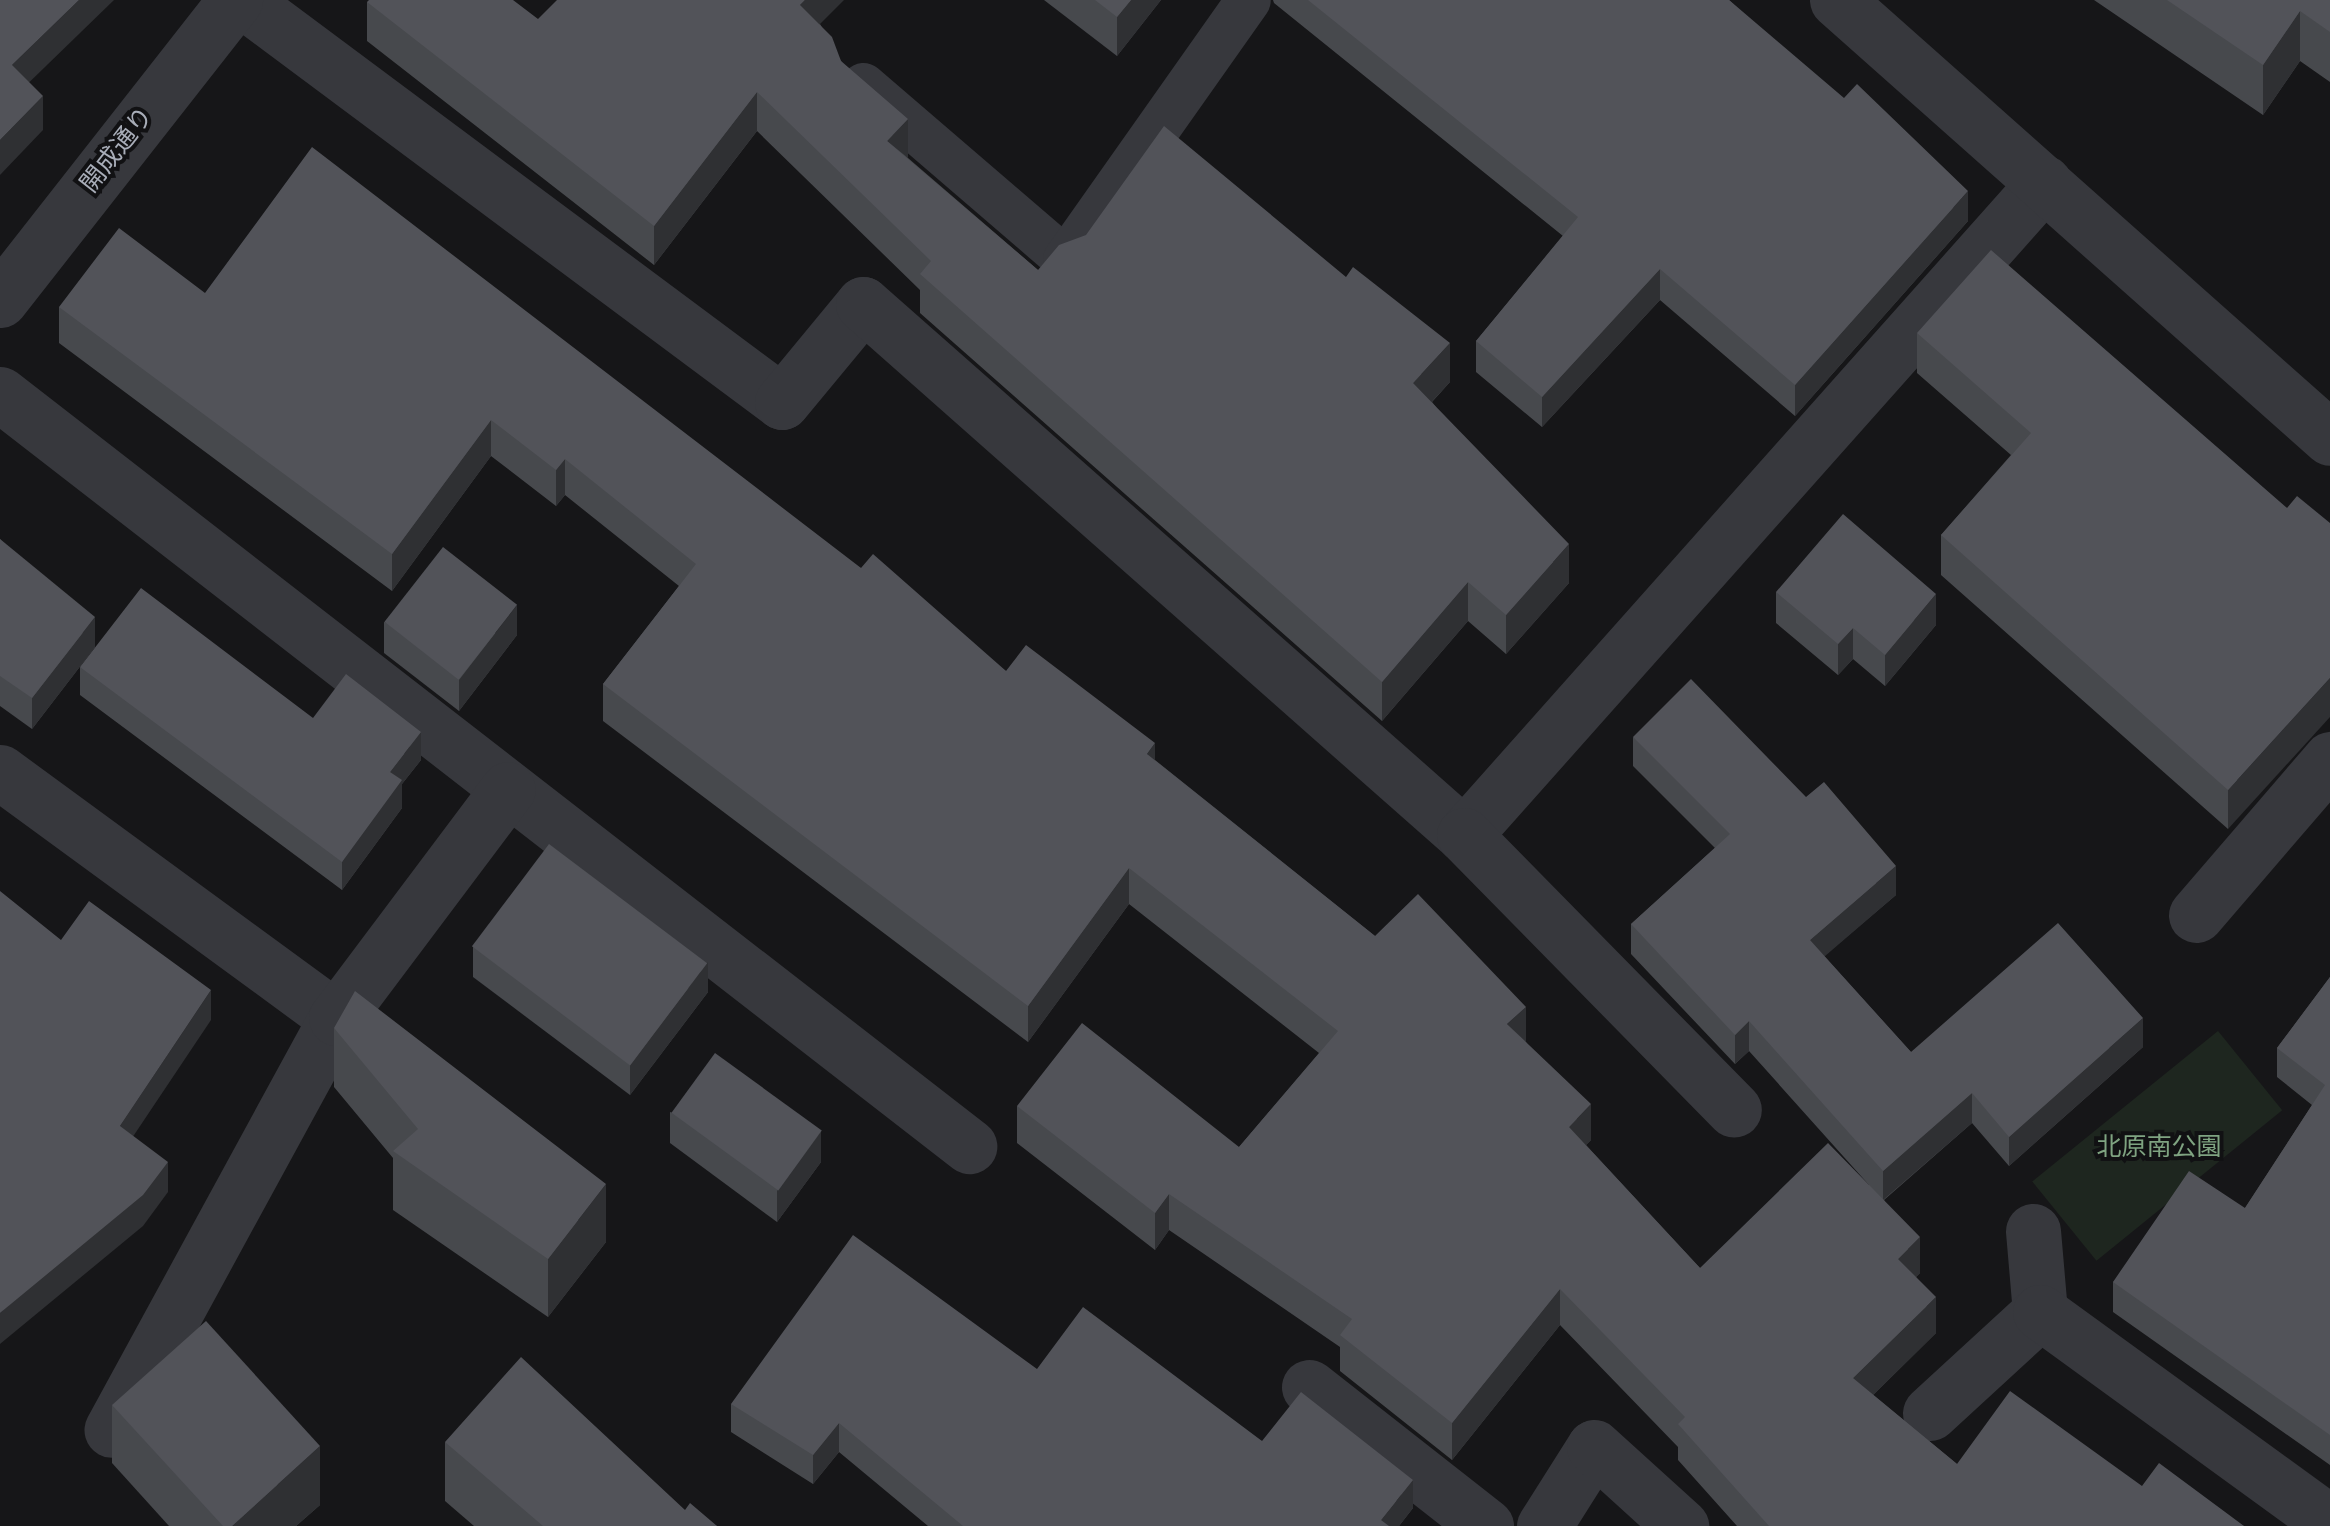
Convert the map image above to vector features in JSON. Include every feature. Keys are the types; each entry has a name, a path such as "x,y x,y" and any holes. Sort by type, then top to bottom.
{"street":[{"name":"開成通り","path":"0,300 239,0"},
{"path":"239,0 782,402 863,304 1464,835 1734,1110"},
{"path":"1837,0 2330,438"},
{"path":"1464,835 2044,183"},
{"path":"0,394 970,1146"},
{"path":"2196,915 2330,759"},
{"path":"0,772 336,1018"},
{"path":"111,1430 336,1018 508,789"},
{"path":"2034,1231 2040,1312 2330,1523"},
{"path":"1930,1413 2040,1312"},
{"path":"1309,1387 1486,1526"},
{"path":"1544,1526 1594,1447 1681,1526"}],"lane":[{"path":"858,80 1065,259 1248,0"}],"green space":[{"name":"北原南公園","path":"2218,1031 2282,1110 2096,1261 2032,1181"}],"building":[{"path":"0,0 79,0 12,65 43,96 0,140"},
{"path":"369,0 513,0 538,19 557,0 805,0 800,5 832,37 841,61 908,119 887,141 1038,270 1059,245 1086,235 1164,126 1346,277 1353,267 1450,343 1413,383 1569,544 1506,615 1468,582 1382,682 920,274 931,261 757,92 654,226"},
{"path":"1095,0 1131,0 1117,17"},
{"path":"1308,0 1729,0 1844,98 1857,84 1968,191 1795,385 1660,269 1542,397 1476,341 1578,217"},
{"path":"2167,0 2330,0 2330,32 2300,11 2263,65"},
{"path":"312,147 861,568 873,554 1006,671 1026,645 1155,743 1147,754 1375,936 1418,894 1526,1007 1507,1024 1591,1104 1569,1127 1700,1268 1828,1143 1920,1237 1898,1259 1936,1297 1853,1378 1957,1464 2010,1391 2142,1486 2159,1463 2244,1526 1769,1526 1678,1424 1685,1417 1560,1289 1452,1423 1340,1335 1352,1319 1169,1194 1155,1213 1017,1106 1082,1023 1239,1147 1338,1031 1129,868 1028,1006 603,684 696,564 565,459 556,470 491,420 392,554 59,307 119,228 205,293"},
{"path":"1991,250 2287,508 2297,496 2330,523 2330,678 2228,790 1941,535 2031,433 1917,333"},
{"path":"1843,514 1936,594 1885,655 1853,628 1838,644 1776,592"},
{"path":"0,539 95,617 32,698 0,676"},
{"path":"443,547 517,605 459,680 385,622"},
{"path":"141,588 313,718 346,674 421,732 390,772 402,780 342,862 80,667"},
{"path":"1691,679 1806,797 1824,782 1896,866 1810,940 1911,1052 2058,923 2143,1018 2009,1137 1972,1093 1883,1171 1749,1021 1735,1035 1631,924 1730,834 1633,737"},
{"path":"549,844 707,963 630,1065 472,946"},
{"path":"0,891 61,940 89,901 211,990 120,1126 168,1162 143,1195 0,1313"},
{"path":"2330,977 2330,1435 2113,1282 2189,1171 2245,1208 2325,1085 2277,1048"},
{"path":"355,991 606,1184 548,1259 393,1151 418,1129 334,1028"},
{"path":"715,1053 822,1131 778,1190 672,1113"},
{"path":"853,1235 1037,1369 1083,1307 1262,1441 1301,1392 1413,1480 1381,1520 1389,1526 963,1526 839,1423 813,1455 731,1404"},
{"path":"206,1321 320,1446 232,1526 223,1526 112,1405"},
{"path":"521,1357 685,1510 690,1503 717,1526 543,1526 445,1442"}]}
